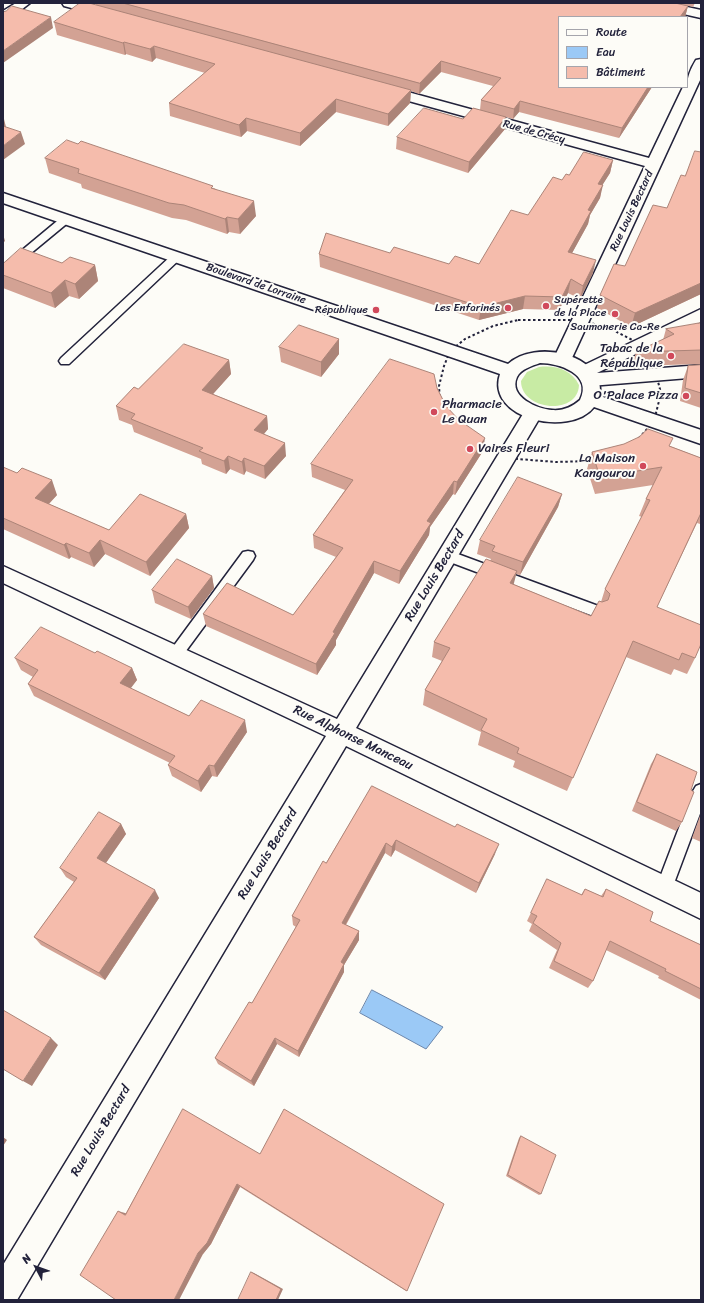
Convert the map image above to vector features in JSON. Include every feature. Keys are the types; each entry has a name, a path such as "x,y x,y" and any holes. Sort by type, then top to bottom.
{"street":[{"path":"3,17 24,3"},
{"path":"68,3 121,18"},
{"path":"652,3 701,14"},
{"name":"Rue Louis Bectard","path":"562,360 701,63"},
{"name":"Rue de Crécy","path":"365,85 654,164"},
{"name":"Boulevard de Lorraine","path":"3,198 510,371"},
{"path":"587,376 634,347 701,315"},
{"path":"634,347 626,356 626,362 634,371 642,375"},
{"path":"538,358 562,360 574,365 587,376 592,390 590,400 584,408 561,417 547,417 534,414 521,408 512,400 506,390 506,380 510,371 517,365 538,358"},
{"path":"587,376 642,375 701,371"},
{"path":"590,400 701,437"},
{"name":"Rue Louis Bectard","path":"3,1294 505,458 534,414"},
{"name":"Rue Alphonse Manceau","path":"3,574 341,732 701,906"}],"lane":[{"path":"3,271 66,219"},
{"path":"65,361 176,257"},
{"path":"447,555 596,611"},
{"path":"175,655 248,556"},
{"path":"664,888 701,791"}],"path":[{"path":"634,347 613,330 581,320 518,320 493,326 465,340 450,351 444,366 439,386 440,401 456,424 481,443 505,458 556,462 590,461 620,454 640,437 654,421"}],"green space":[{"path":"539,367 562,369 572,375 579,385 576,395 570,402 550,406 539,404 530,399 523,391 521,381 527,372"}],"water":[{"path":"372,990 443,1027 426,1049 360,1013"}],"building":[{"path":"80,3 89,3 411,90 388,114 336,99 300,133 246,118 239,125 169,103 215,64 154,46 150,49 123,43 54,22"},
{"path":"123,3 675,3 688,6 681,16 558,16 558,88 647,88 622,128 520,101 514,109 481,100 501,78 441,61 420,83"},
{"path":"12,6 51,17 3,51 3,12"},
{"path":"424,108 463,119 473,108 506,117 469,162 397,137"},
{"path":"3,126 21,132 3,146"},
{"path":"67,140 78,144 81,141 213,186 211,188 254,201 238,219 227,217 225,219 184,205 169,203 78,173 79,169 45,158"},
{"path":"695,151 701,152 701,283 635,313 600,295 614,264 625,266 653,205 667,208 681,175 685,176"},
{"path":"584,152 613,160 598,184 603,185 588,210 591,211 568,252 596,260 583,286 571,279 562,297 525,296 481,307 319,254 326,233 390,253 394,247 449,264 455,256 479,264 511,210 528,215 553,177 562,180 566,174 569,175"},
{"path":"21,248 62,263 70,257 95,265 75,284 65,280 51,293 3,275 3,264"},
{"path":"701,323 701,350 636,352 674,334 666,329"},
{"path":"299,325 339,339 321,362 279,347"},
{"path":"184,344 229,360 202,390 267,416 254,430 285,443 264,466 244,458 242,462 228,456 224,461 199,451 203,448 131,419 135,414 116,406 134,387 138,389"},
{"path":"390,359 434,374 437,388 446,406 459,420 485,438 457,482 454,481 427,521 431,523 400,571 374,561 333,632 335,633 316,664 203,614 227,583 293,615 343,548 313,535 353,480 311,464"},
{"path":"701,365 701,393 685,388 688,366"},
{"path":"648,429 673,438 669,446 701,458 701,513 657,607 701,625 701,644 695,658 682,653 679,660 633,641 573,778 517,753 519,748 481,730 487,719 425,690 450,648 434,642 486,559 517,571 510,583 591,616 599,601 602,602 608,600 610,594 605,589 650,500 646,499 662,467 600,477 592,452 624,444 639,437"},
{"path":"3,467 17,473 22,468 52,480 35,498 109,530 140,494 186,514 146,562 100,540 89,553 66,543 64,545 3,518"},
{"path":"518,477 562,494 523,562 492,551 495,546 480,540"},
{"path":"177,559 212,576 188,607 152,590"},
{"path":"41,627 95,653 97,651 132,668 120,683 189,716 201,700 245,720 214,766 209,765 198,781 168,765 175,756 28,684 38,670 15,658"},
{"path":"657,754 697,772 691,790 694,792 682,822 637,802"},
{"path":"372,786 455,827 457,824 499,844 479,883 396,840 392,847 386,843 342,923 359,931 341,962 344,964 298,1051 275,1038 251,1081 215,1058 249,1002 252,1003 300,920 292,916 323,861 326,863"},
{"path":"99,812 121,824 97,858 155,890 99,973 34,937 77,878 60,868"},
{"path":"547,879 582,895 585,889 603,897 606,889 653,912 650,921 701,945 701,989 665,971 666,969 610,941 593,981 554,961 561,943 533,923 537,916 531,913"},
{"path":"3,1010 51,1038 23,1081 3,1069"},
{"path":"183,1109 260,1154 284,1109 444,1204 407,1291 237,1184 207,1243 198,1253 174,1300 116,1300 80,1275 118,1211 125,1215"},
{"path":"521,1136 556,1155 541,1194 508,1175"},
{"path":"251,1272 281,1289 276,1300 238,1300"}],"place":[{"name":"Supérette de la Place","path":"546,306"},
{"name":"Les Enfarinés","path":"508,308"},
{"name":"République","path":"376,310"},
{"name":"Saumonerie Ca-Re","path":"615,314"},
{"name":"Tabac de la République","path":"671,356"},
{"name":"O'Palace Pizza","path":"686,396"},
{"name":"Pharmacie Le Quan","path":"434,412"},
{"name":"Vaires Fleuri","path":"470,449"},
{"name":"La Maison Kangourou","path":"643,466"}]}
